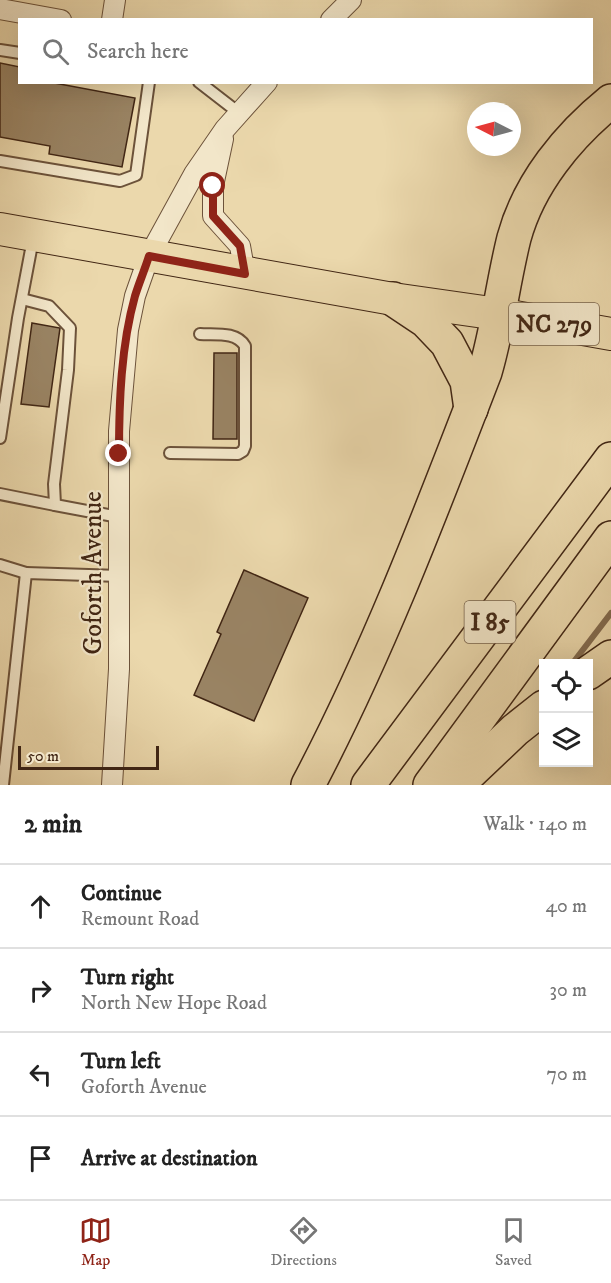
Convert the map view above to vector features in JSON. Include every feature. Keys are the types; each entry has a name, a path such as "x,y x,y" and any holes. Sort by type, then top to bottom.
{"highway":[{"path":"308,785 358,686 471,409 493,344 515,235 540,180 556,154 577,131 611,101"},
{"path":"393,299 426,321 447,344 467,381 471,409"},
{"name":"I 85","path":"368,785 611,459"},
{"name":"I 85","path":"429,785 611,538"},
{"path":"593,670 611,657"},
{"path":"457,785 539,710"}],"main road":[{"name":"NC 279","path":"0,229 245,274 611,334"}],"street":[{"path":"112,18 115,0"},
{"path":"333,18 351,0"},
{"path":"0,9 50,18"},
{"name":"Goforth Avenue","path":"112,785 119,669 119,430 128,330 135,296 149,256 194,174 225,129 265,84"},
{"path":"225,129 213,186 213,216 240,246 245,274"}],"lane":[{"path":"0,50 18,53"},
{"path":"0,161 120,181 136,175 149,84"},
{"path":"202,84 239,113"},
{"path":"0,438 18,318 34,236"},
{"path":"22,298 49,306 70,328 68,370 54,484 55,505"},
{"path":"170,453 238,454 245,446 244,346 240,339 233,336 200,333"},
{"path":"0,494 119,517"},
{"path":"0,565 26,573 120,576"},
{"path":"3,785 26,573"}],"building":[{"path":"0,63 18,67 18,84 60,84 135,98 122,167 49,154 50,146 0,137"},
{"path":"32,323 60,328 49,407 21,404"},
{"path":"214,353 237,353 237,439 213,439"},
{"path":"244,570 308,598 254,721 194,695 221,634 217,632"}],"waterway":[{"path":"576,659 611,613"}],"route":[{"path":"119,454 128,330 135,296 149,256 245,274 240,246 213,216 213,186"}]}
